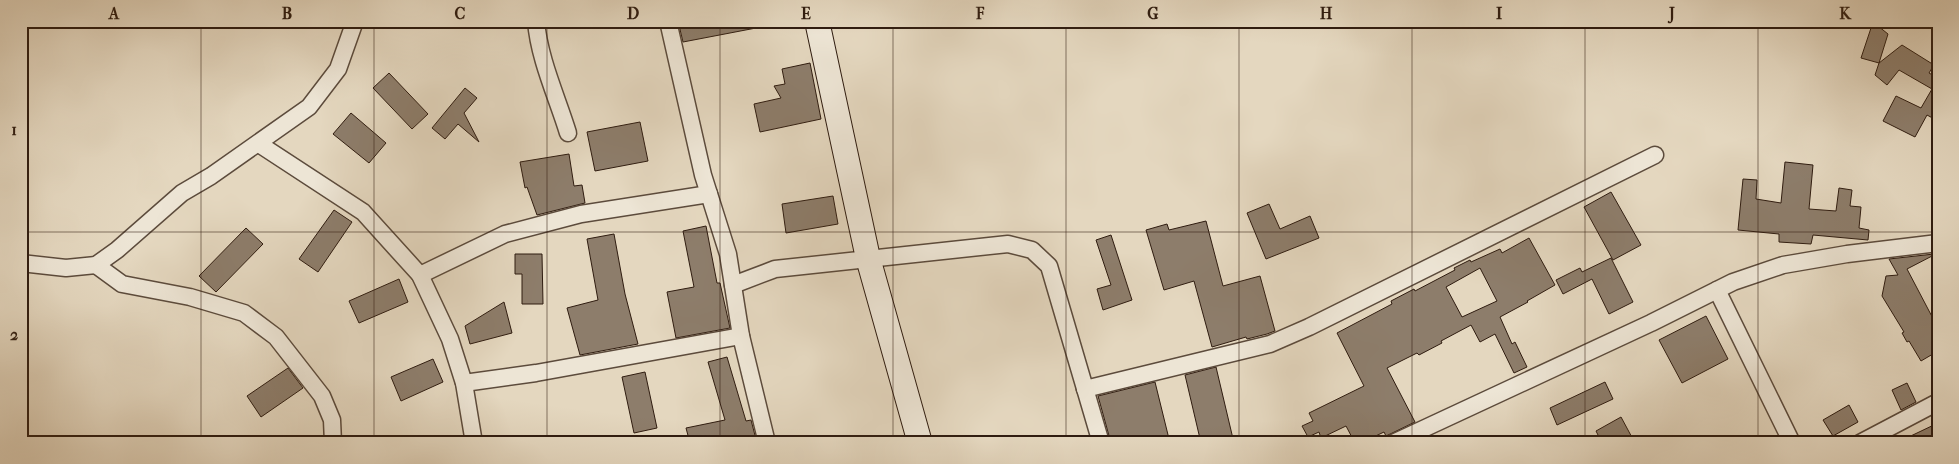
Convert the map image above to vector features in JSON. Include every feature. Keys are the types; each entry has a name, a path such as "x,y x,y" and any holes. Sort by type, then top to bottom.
{"main road":[{"path":"817,21 868,258 920,443"}],"street":[{"path":"21,263 66,268 96,265 117,250 182,193 259,144 309,108 338,69 355,21"},
{"path":"536,21 536,33 568,132"},
{"path":"668,21 709,194 728,254 741,336 767,443"},
{"path":"259,144 363,212 420,275 450,339 464,383 474,443"},
{"path":"1085,389 1270,344 1309,327 1655,155"},
{"path":"420,275 505,234 581,214 709,194"},
{"path":"1393,443 1651,323 1717,290 1783,265 1846,254 1938,243"},
{"path":"733,285 775,268 1008,244 1032,250 1049,266 1101,443"},
{"path":"96,265 122,284 190,298 244,313 276,336 322,396 332,420 333,443"},
{"path":"1717,290 1792,443"},
{"path":"464,383 536,373 741,336"},
{"path":"1860,443 1938,402"}],"building":[{"path":"678,21 755,21 756,28 683,42"},
{"path":"1873,22 1888,34 1879,63 1861,58"},
{"path":"1902,45 1934,65 1929,73 1938,78 1938,121 1927,115 1915,137 1883,121 1896,96 1921,108 1932,89 1899,70 1887,85 1875,75 1879,63"},
{"path":"810,63 821,119 760,132 754,104 781,98 774,86 785,84 782,69"},
{"path":"389,73 428,114 412,129 373,88"},
{"path":"465,88 477,98 464,113 479,142 458,124 445,139 432,128"},
{"path":"351,113 386,143 369,163 333,134"},
{"path":"640,122 648,161 595,171 587,132"},
{"path":"569,154 574,186 582,185 585,203 537,215 527,187 525,188 520,162"},
{"path":"1785,162 1813,165 1809,209 1836,211 1839,188 1852,190 1850,206 1861,207 1859,228 1869,230 1868,240 1813,235 1811,244 1779,242 1779,234 1738,230 1743,179 1757,180 1756,199 1781,203"},
{"path":"1611,192 1641,245 1613,260 1584,207"},
{"path":"833,196 838,224 786,233 782,204"},
{"path":"1269,204 1280,229 1310,216 1319,238 1266,259 1247,213"},
{"path":"334,210 352,222 318,272 299,259"},
{"path":"1206,221 1223,286 1260,276 1275,331 1212,347 1194,281 1164,290 1146,230 1167,224 1169,230"},
{"path":"706,226 717,283 720,283 730,328 676,338 667,292 694,287 683,231"},
{"path":"246,228 263,244 216,292 199,276"},
{"path":"614,234 625,294 638,344 580,355 567,308 598,300 587,239"},
{"path":"1111,235 1132,300 1103,310 1097,289 1111,285 1096,240"},
{"path":"1529,238 1555,285 1500,317 1512,344 1515,342 1527,367 1514,373 1495,334 1480,342 1471,325 1419,355 1417,353 1387,368 1415,422 1386,436 1384,432 1361,443 1355,443 1346,426 1321,438 1319,432 1308,437 1302,426 1313,421 1309,413 1364,386 1337,333 1392,304 1391,301 1414,289 1415,291 1470,260 1471,262 1500,249 1502,253","holes":["1480,268 1497,301 1462,317 1446,287"]},
{"path":"515,254 542,254 543,304 522,304 522,274 515,274"},
{"path":"1934,254 1907,269 1938,328 1938,351 1921,361 1909,341 1907,342 1902,333 1904,332 1882,296 1886,276 1898,275 1889,259"},
{"path":"1611,258 1633,302 1609,314 1592,279 1563,294 1556,280 1580,268 1582,272"},
{"path":"399,279 408,302 359,323 349,301"},
{"path":"504,302 512,333 470,344 465,326"},
{"path":"1706,316 1728,359 1682,383 1659,340"},
{"path":"727,357 746,421 751,420 757,443 690,443 686,428 725,420 708,362"},
{"path":"433,359 443,382 401,401 391,377"},
{"path":"1216,367 1234,443 1201,443 1185,375"},
{"path":"288,368 303,388 261,417 247,396"},
{"path":"645,372 657,428 634,433 622,377"},
{"path":"1155,382 1170,443 1111,443 1098,396"},
{"path":"1605,382 1613,399 1557,425 1550,408"},
{"path":"1907,383 1916,402 1901,410 1892,390"},
{"path":"1849,405 1858,422 1833,436 1823,420"},
{"path":"1621,417 1635,443 1602,443 1596,431"},
{"path":"1938,423 1938,443 1896,443"}]}
